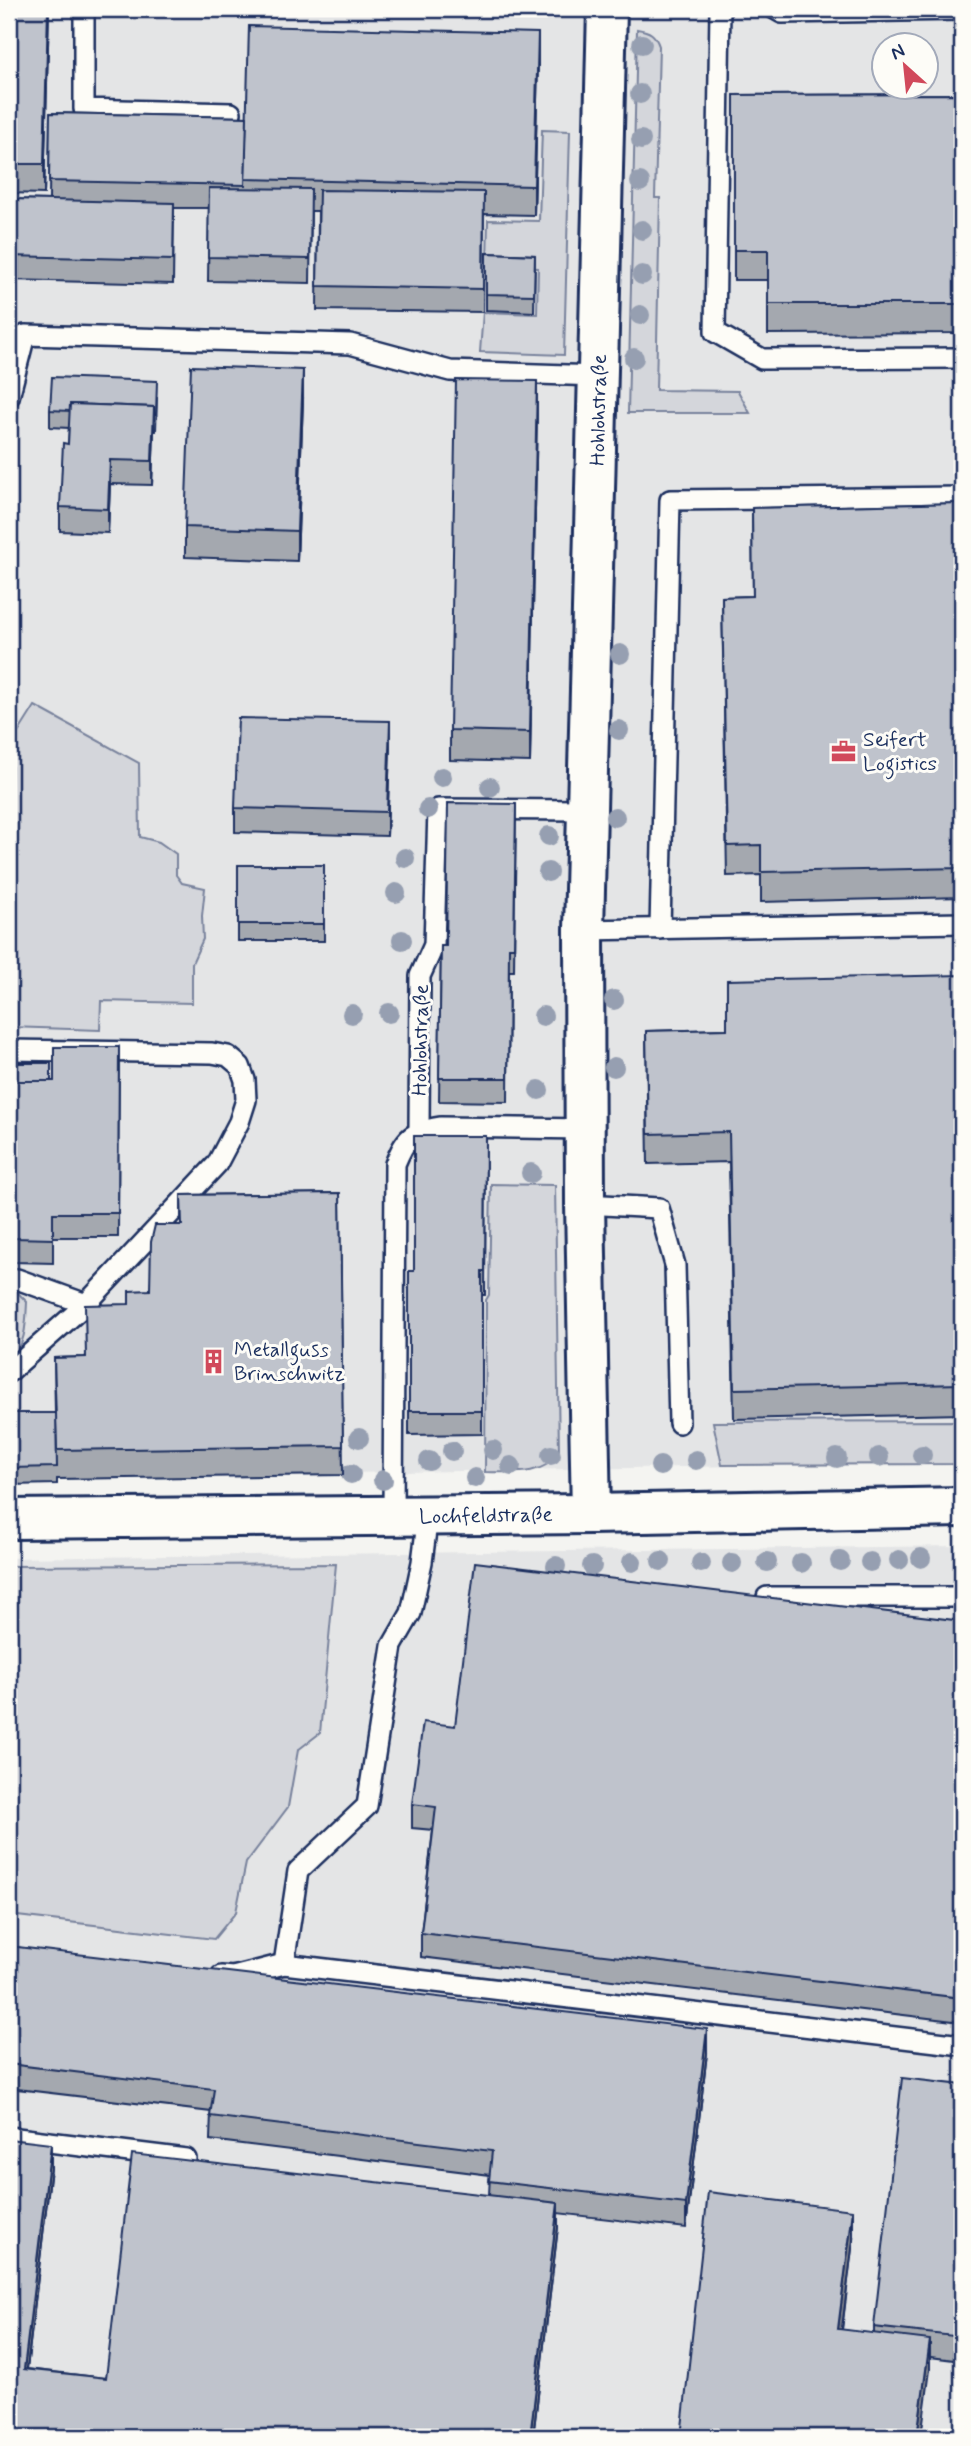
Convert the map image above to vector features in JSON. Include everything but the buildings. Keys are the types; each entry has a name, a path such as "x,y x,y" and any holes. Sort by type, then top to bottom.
{"street":[{"name":"Hohlohstraße","path":"591,1514 585,1204 584,930 607,9"},
{"name":"Lochfeldstraße","path":"9,1519 591,1514 962,1507"}],"lane":[{"path":"85,9 84,110 231,113"},
{"path":"720,9 715,332 762,359 962,359"},
{"path":"775,9 782,13 962,10"},
{"path":"9,397 25,335 350,344 450,371 598,376"},
{"path":"660,929 670,500 962,497"},
{"name":"Hohlohstraße","path":"419,1130 420,975 434,945 438,809 588,810"},
{"path":"584,930 962,923"},
{"path":"9,1050 212,1053 228,1056 240,1066 245,1080 246,1100 239,1122 217,1164 86,1304 9,1373"},
{"path":"284,1964 298,1871 367,1806 392,1646 411,1613 422,1562 411,1516 395,1164 404,1142 419,1130 440,1127 585,1129"},
{"path":"585,1204 659,1208 675,1265 679,1423"},
{"path":"9,1279 18,1279 86,1304"},
{"path":"766,1597 962,1597"},
{"path":"207,1974 233,1977 284,1964 962,2045"},
{"path":"9,2137 186,2159"}],"shaded area":[{"path":"9,9 962,9 962,1462 9,1479"},
{"path":"637,29 651,34 659,46 655,198 660,198 656,390 738,391 750,413 628,413"},
{"path":"542,130 570,131 564,355 480,352 483,312 537,314 538,268 487,266 488,220 539,221"},
{"path":"35,706 139,763 140,837 159,842 176,854 176,875 182,883 205,888 203,939 192,963 192,1003 101,1001 100,1030 9,1027 9,792 13,741"},
{"path":"491,1184 555,1185 559,1454 544,1467 525,1472 485,1472 486,1300 489,1295"},
{"path":"9,1291 16,1291 27,1302 22,1342 9,1361"},
{"path":"962,1421 962,1464 722,1465 713,1422"},
{"path":"962,1546 962,2437 9,2437 9,1558"},
{"path":"336,1564 320,1733 298,1750 288,1807 246,1863 236,1912 214,1939 9,1915 9,1566"}],"place":[{"name":"Seifert Logistics","path":"843,751"},
{"name":"Metallguss Brinschwitz","path":"214,1361"}]}
